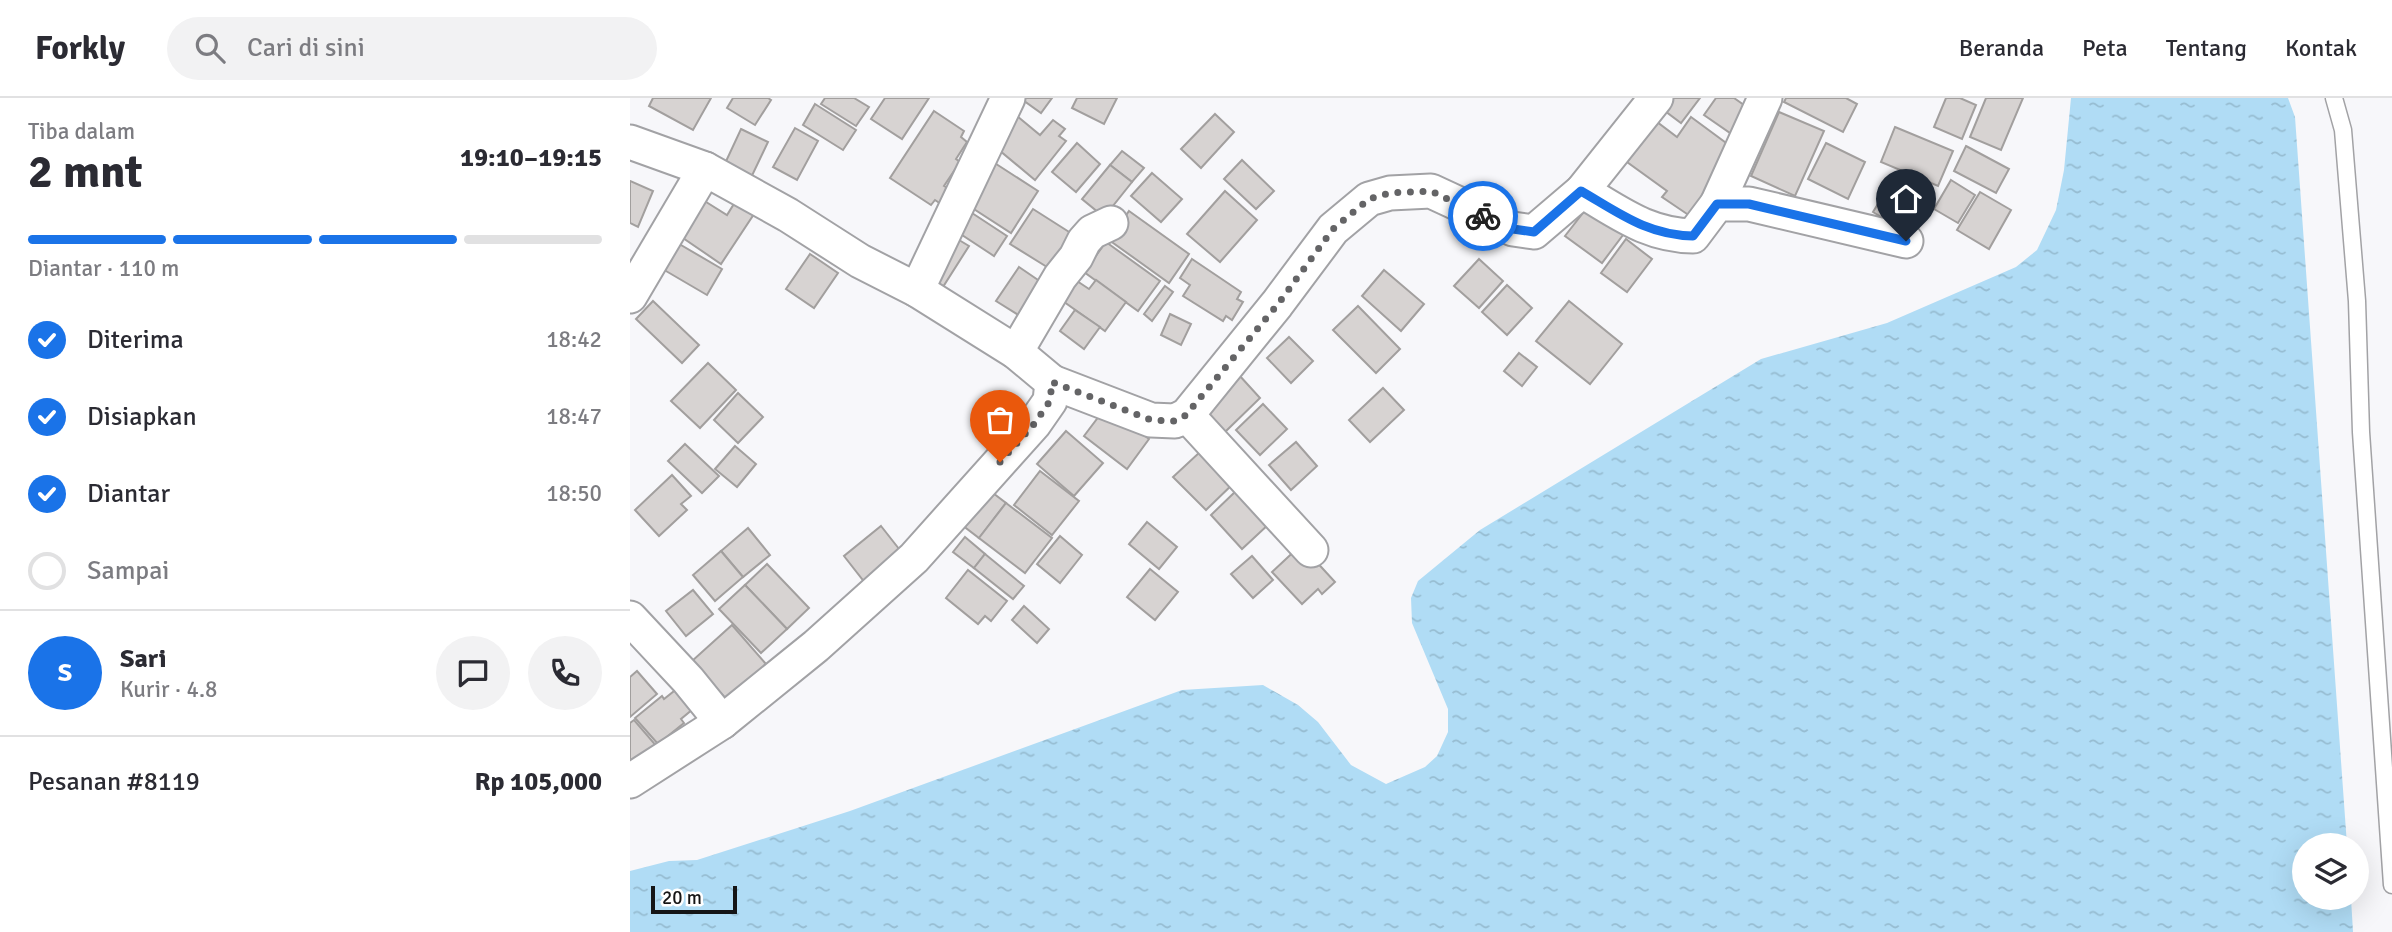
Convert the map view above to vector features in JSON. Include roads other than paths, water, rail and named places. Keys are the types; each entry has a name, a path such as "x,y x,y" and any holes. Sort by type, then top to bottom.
{"street":[{"path":"917,290 1008,98"},
{"path":"630,142 705,169 788,215 860,261 917,290 1016,352 1052,382 1151,420 1175,421 1186,415 1278,304 1333,229 1369,199 1390,193 1431,191 1513,229 1534,232 1581,191 1656,98"},
{"path":"1581,191 1643,227 1671,236 1693,236 1717,204 1765,98"},
{"path":"630,296 705,169"},
{"path":"1717,204 1749,204 1906,241"},
{"path":"1016,352 1084,241 1092,232 1111,223"},
{"path":"630,781 722,722 816,646 914,558 1034,424 1050,401 1052,382"},
{"path":"1186,415 1311,550"},
{"path":"630,618 688,680 722,722"}],"lane":[{"path":"2334,98 2343,130 2357,301 2361,432 2392,885"}],"water":[{"path":"2071,98 2288,98 2295,117 2346,833 2292,833 2292,910 2352,910 2353,932 630,932 630,871 669,861 697,860 850,811 1182,690 1263,685 1298,705 1318,722 1351,765 1386,784 1425,767 1437,756 1448,732 1448,709 1412,623 1411,598 1418,581 1480,530 1761,359 1887,323 2016,267 2037,250 2056,210 2064,170"}]}
